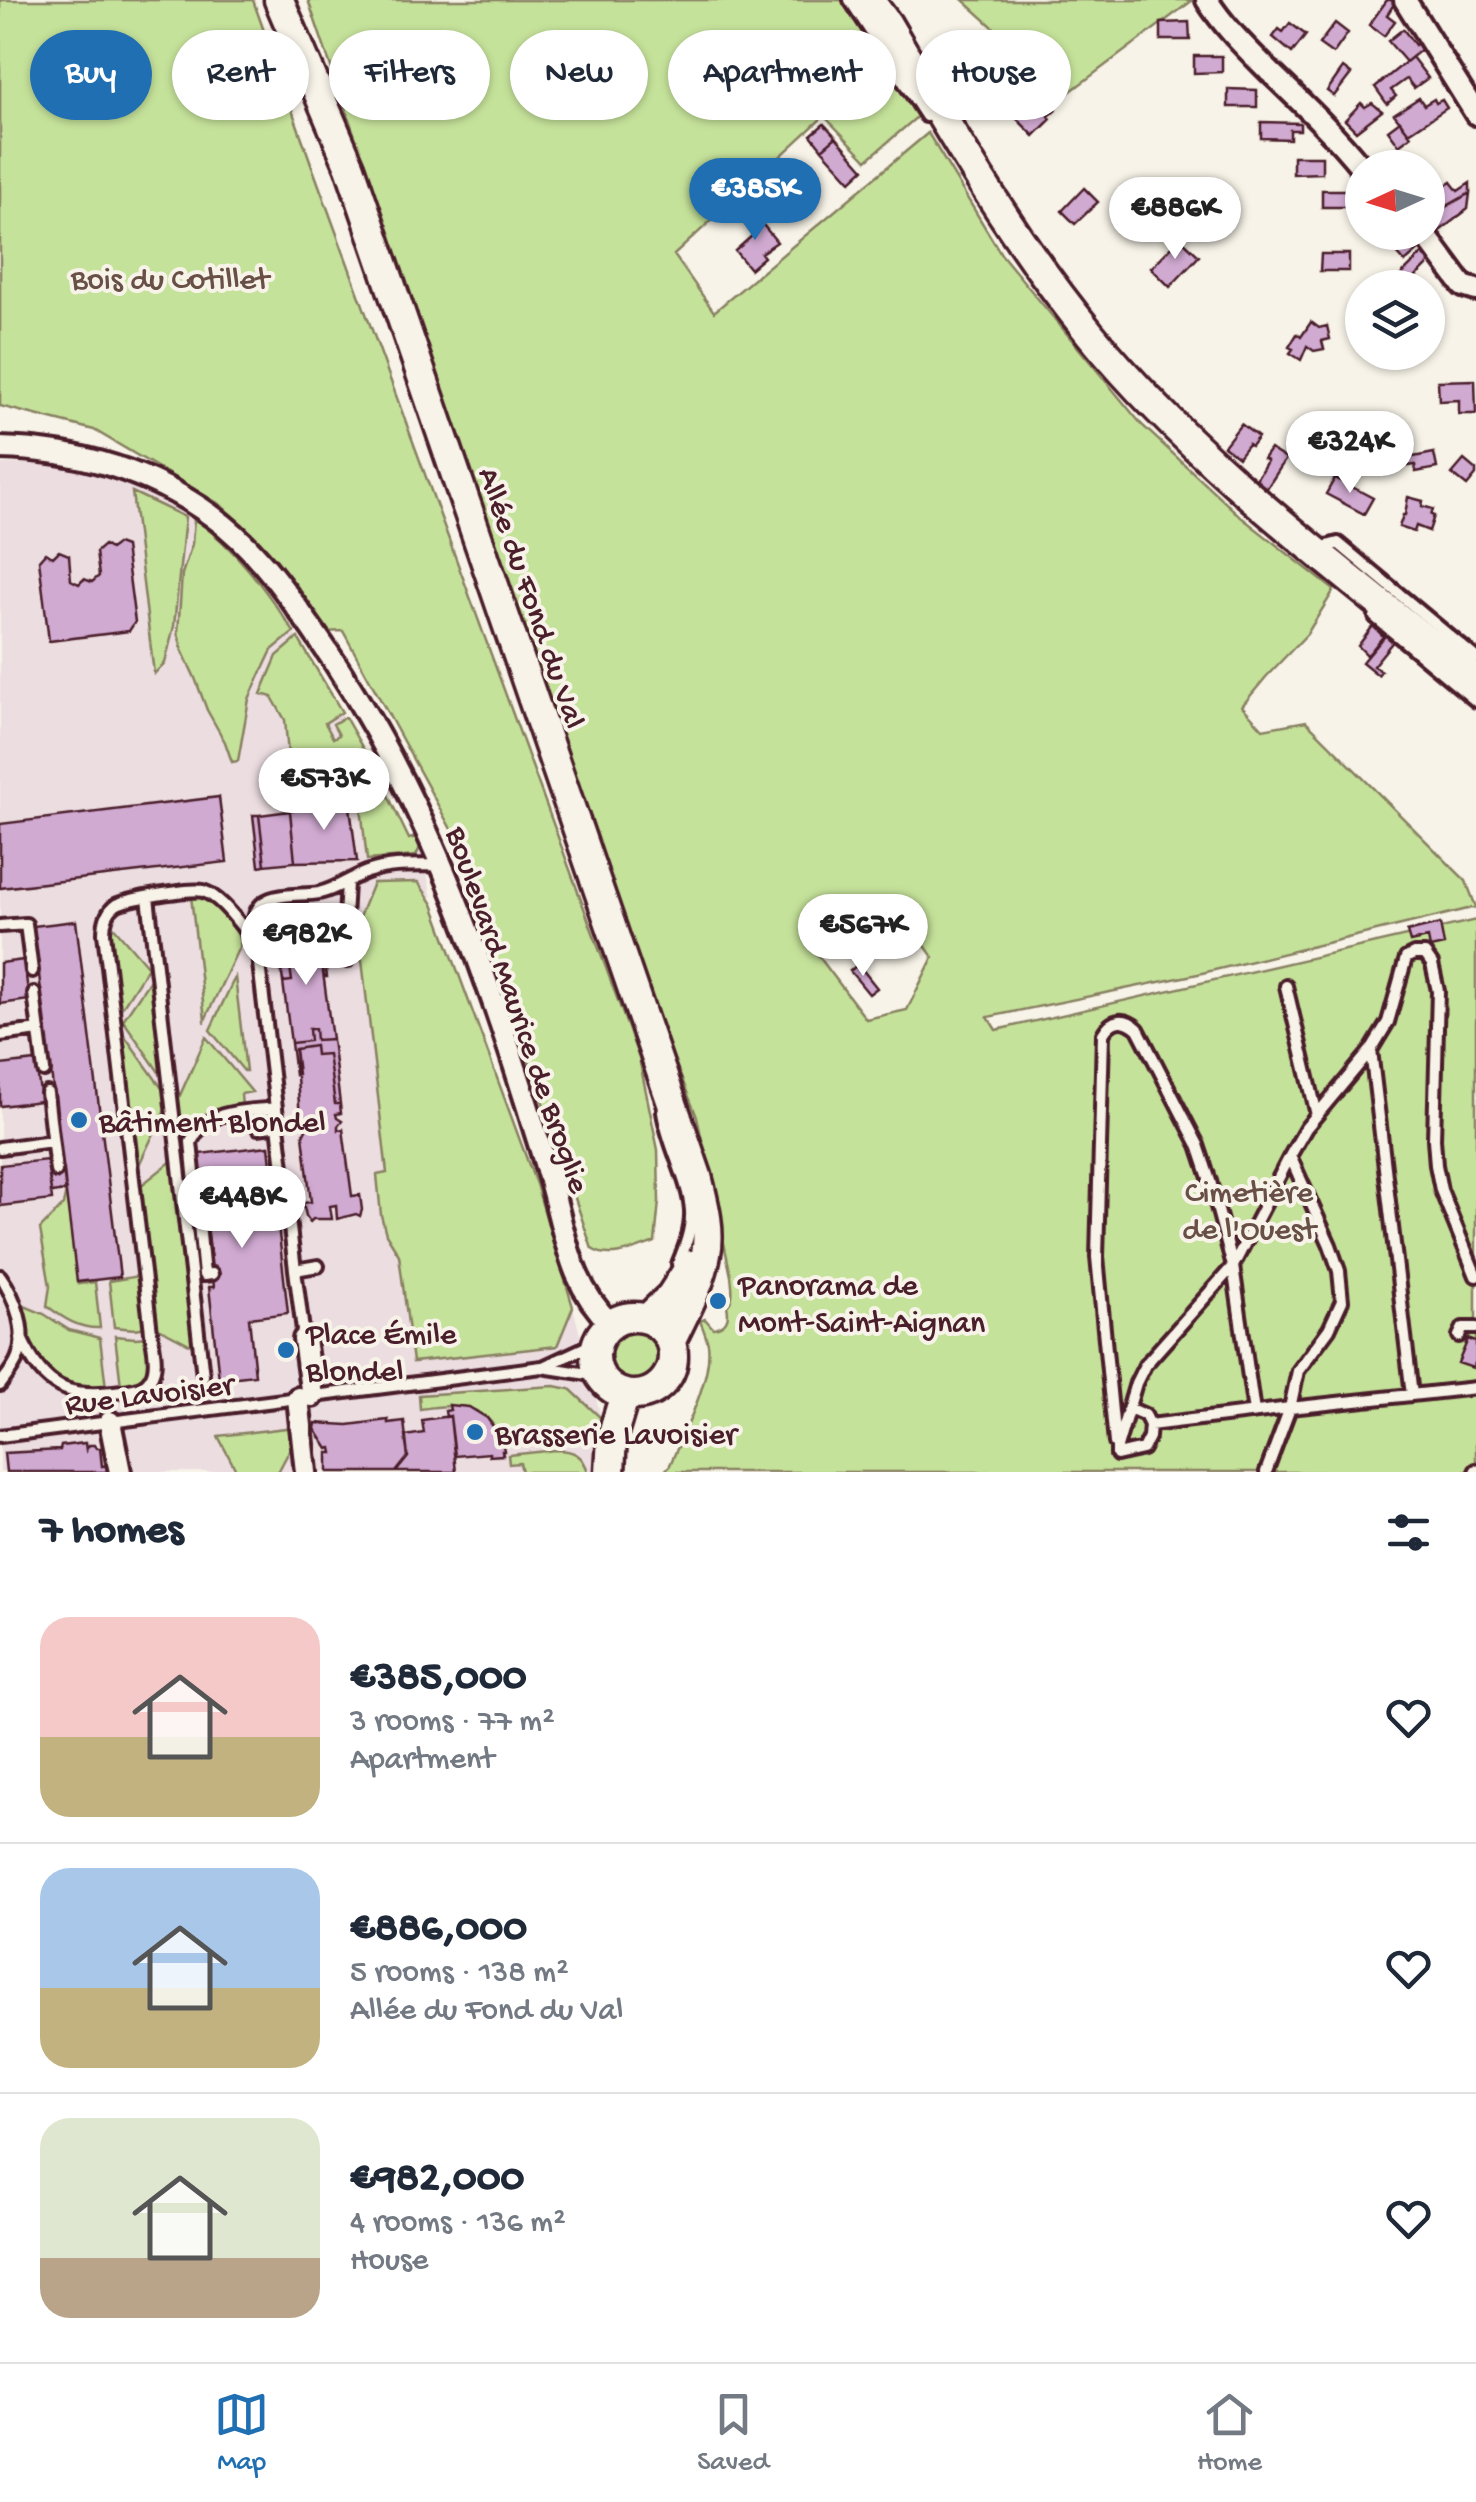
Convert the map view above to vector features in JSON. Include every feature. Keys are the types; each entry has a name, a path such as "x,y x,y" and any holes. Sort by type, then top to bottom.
{"street":[{"name":"Allée du Fond du Val","path":"280,0 350,167 698,1176 706,1221 706,1252 700,1278 671,1341"},
{"path":"869,0 1004,218 1092,335 1173,424 1250,495 1476,680"},
{"path":"1207,0 1217,17 1346,150"},
{"path":"1404,0 1476,114"},
{"path":"1437,250 1464,286 1476,290"},
{"name":"Boulevard Maurice de Broglie","path":"0,448 55,451 96,460 133,472 198,506 238,538 282,589 342,672 400,774 442,865 511,1056 576,1274 604,1333"},
{"path":"644,1318 671,1296 685,1276 706,1221"},
{"path":"624,1318 644,1318 662,1327 671,1341 672,1365 665,1380 645,1394 625,1394 601,1376 596,1362 604,1333 624,1318"},
{"path":"304,1339 306,1472"},
{"path":"610,1472 612,1437 625,1394"},
{"path":"110,1422 120,1472"}],"lane":[{"path":"292,0 308,41 310,70"},
{"path":"850,0 937,134"},
{"path":"1093,356 1128,395"},
{"path":"1373,595 1476,658"},
{"path":"1373,595 1476,701"},
{"path":"304,1339 255,911 273,897 318,893 379,868 442,865"},
{"path":"347,883 347,961"},
{"path":"0,1276 14,1302 21,1338 44,1374 70,1392 91,1395 133,1390 148,1382 154,1360 151,1326 105,919 119,903 200,889 214,897 249,935 256,934"},
{"path":"148,897 203,1376"},
{"path":"0,926 26,924 32,971"},
{"path":"1117,1455 1136,1383 1145,1366 1233,1266 1290,1156 1388,1022 1406,958 1414,954 1425,954 1432,964 1438,991 1434,1139 1441,1190 1476,1276"},
{"path":"1286,986 1317,1115"},
{"path":"34,993 44,1071"},
{"path":"1117,1455 1097,1257 1103,1034 1116,1021 1132,1023 1138,1029 1198,1145 1233,1266 1254,1412"},
{"path":"0,1035 40,1030"},
{"path":"1371,1050 1412,1394"},
{"path":"644,1318 678,1266 688,1238 690,1210 662,1108 665,1082"},
{"path":"46,1093 56,1171"},
{"path":"212,1274 204,1275 190,1142 204,1123 218,1116 276,1108"},
{"path":"258,1128 278,1125"},
{"path":"0,1148 52,1141"},
{"path":"1266,1472 1290,1408 1298,1371 1328,1329 1342,1301 1339,1271 1330,1245 1290,1156"},
{"path":"296,1270 318,1266"},
{"path":"1459,1336 1463,1328 1476,1328"},
{"name":"Rue Lavoisier","path":"542,1367 604,1333"},
{"path":"0,1385 18,1357 21,1338"},
{"name":"Rue Lavoisier","path":"0,1436 542,1367 601,1376"},
{"path":"1150,1425 1476,1388"},
{"path":"1117,1455 1143,1449 1150,1437 1145,1415 1130,1408"}],"shaded area":[{"path":"44,463 125,481 194,519 227,547 264,588 294,632 381,781 409,839 420,836 433,904 536,1184 573,1307 601,1418 594,1436 597,1472 0,1472 0,464"}],"green space":[{"name":"Bois du Cotillet","path":"0,0 253,0 264,30 172,30 172,120 296,120 639,1058 658,1150 655,1242 615,1254 592,1249 452,831 343,631 325,632 275,558 221,505 94,430 0,406"},
{"name":"Cimetière de l'Ouest","path":"308,0 842,0 864,30 668,30 668,120 820,120 674,255 714,312 928,133 1001,254 1142,425 1241,517 1334,590 1307,634 1242,706 1263,729 1306,721 1466,881 1476,907 1198,974 988,1017 996,1030 1476,920 1476,1472 664,1472 702,1389 708,1344 700,1321 705,1319 713,1328 724,1324 732,1292 697,1117 669,1047 349,120 490,120 490,30 329,30 329,61","holes":["889,902 905,917 933,957 907,1010 866,1019 817,954"]},
{"path":"963,0 1193,0 1071,91 1071,30 996,30"},
{"path":"896,81 916,118 867,160 828,120 896,120"},
{"path":"132,492 185,517 174,626 165,663 154,674"},
{"path":"194,519 237,556 294,632 272,650 249,699 238,761 232,762 207,710 178,633 182,574 192,544"},
{"path":"298,638 342,712 325,723 333,738 339,735 333,724 345,717 379,777 356,789 292,801 285,720 272,697 261,694 277,656"},
{"path":"383,785 409,839 420,836 422,843 416,856 367,860 360,798"},
{"path":"418,882 433,904 536,1184 573,1307 557,1346 413,1362 399,1255 386,1234 381,1215 377,1175 387,1173 362,960 352,960 353,932 373,883"},
{"path":"191,896 223,913 235,928 240,945 205,1020"},
{"path":"111,924 148,967 118,1010 110,934"},
{"path":"152,977 163,1078 123,1020"},
{"path":"235,977 246,1071 210,1030"},
{"path":"122,1032 166,1094 167,1106 137,1169"},
{"path":"206,1037 252,1092 241,1094 242,1107 212,1113 197,1121 182,1149 177,1102"},
{"path":"173,1160 195,1347 155,1326 139,1187"},
{"path":"66,1191 78,1284 95,1282 100,1328 78,1325 47,1306 50,1286 40,1229 63,1205"},
{"path":"139,1276 146,1327 114,1327 109,1281"},
{"path":"22,1305 69,1330 100,1338 106,1388 67,1385 47,1368 31,1348"},
{"path":"634,1324 655,1332 663,1353 655,1374 634,1382 613,1374 605,1353 613,1332"},
{"path":"115,1336 147,1337 148,1370 132,1384 121,1386"},
{"path":"554,1386 570,1389 601,1418 594,1436 503,1445 481,1413 447,1406 420,1409 419,1395"},
{"path":"295,1427 296,1438 278,1472 237,1472 218,1436"},
{"path":"556,1450 577,1455 588,1472 522,1472 520,1463 509,1464 508,1455"}],"building":[{"path":"1387,0 1394,4 1387,15 1395,21 1384,36 1369,25"},
{"path":"1189,22 1190,40 1161,40 1161,23"},
{"path":"1290,23 1306,35 1292,53 1273,37"},
{"path":"1335,23 1348,33 1333,54 1319,44"},
{"path":"1403,29 1422,49 1406,62 1388,41"},
{"path":"1194,56 1222,56 1222,72 1194,73"},
{"path":"1412,57 1428,78 1414,88 1405,80 1391,90 1396,96 1387,104 1375,87"},
{"path":"1343,68 1351,74 1334,96 1327,91"},
{"path":"1228,89 1257,90 1257,107 1228,107"},
{"path":"1419,98 1424,105 1434,99 1436,103 1442,100 1447,108 1409,133 1394,114"},
{"path":"1361,103 1365,107 1372,103 1382,111 1356,131 1345,120"},
{"path":"1018,120 1050,120 1034,136"},
{"path":"1400,121 1411,136 1399,145 1388,130"},
{"path":"1261,122 1300,123 1300,130 1290,130 1290,139 1261,138"},
{"path":"824,124 836,137 822,149 811,135"},
{"path":"836,137 864,169 851,181 822,149"},
{"path":"1293,156 1322,156 1322,173 1293,174"},
{"path":"1451,182 1458,191 1470,183 1470,193 1447,206 1445,186"},
{"path":"1084,188 1098,202 1075,224 1062,211"},
{"path":"1322,190 1345,190 1345,207 1322,207"},
{"path":"1470,193 1468,209 1445,227 1445,207"},
{"path":"754,214 777,242 761,253 764,257 750,269 735,251 753,235 744,223"},
{"path":"1180,238 1199,256 1170,287 1151,268"},
{"path":"1398,250 1419,250 1405,262"},
{"path":"1424,252 1432,261 1423,270 1406,270"},
{"path":"1321,254 1349,254 1349,270 1320,271"},
{"path":"1311,322 1319,328 1327,326 1330,339 1322,341 1324,349 1314,351 1307,346 1301,360 1290,353 1293,349 1289,347"},
{"path":"1475,380 1476,414 1459,414 1459,400 1439,401 1438,381"},
{"path":"1241,424 1258,437 1238,457 1224,446"},
{"path":"1270,449 1286,459 1267,488 1255,481"},
{"path":"1434,453 1437,468 1416,472 1415,465 1409,466 1408,458"},
{"path":"1464,460 1476,470 1467,486 1452,474"},
{"path":"1335,478 1373,498 1364,514 1326,494"},
{"path":"1408,497 1433,509 1429,531 1416,526 1414,532 1399,527"},
{"path":"117,544 125,547 135,622 129,631 49,641 39,560 45,553 53,557 59,551 69,555 71,580 79,584 84,579 92,582 99,576 96,552 104,545 110,549"},
{"path":"1373,626 1384,637 1368,656 1358,646"},
{"path":"1385,634 1395,639 1373,666 1381,671 1378,675 1362,662"},
{"path":"219,797 227,862 0,888 0,824"},
{"path":"349,799 357,861 295,862 290,811"},
{"path":"290,811 295,862 265,865 259,815"},
{"path":"253,815 259,815 265,865 259,866"},
{"name":"Bâtiment Blondel","path":"76,921 120,1277 77,1282 33,926"},
{"path":"320,923 327,977 317,928 285,932 292,981 283,982 276,929"},
{"path":"1440,924 1444,945 1430,948 1428,938 1410,942 1407,932"},
{"path":"317,928 332,1039 316,1040 315,1029 309,1029 310,1041 291,1043 283,982 292,981 285,932"},
{"path":"24,960 29,1000 0,1004 0,963"},
{"path":"858,964 877,988 869,994 850,971"},
{"path":"309,1029 315,1029 316,1040 332,1039 340,1104 335,1104 328,1054 316,1055 315,1046 295,1049 295,1075 291,1043 310,1041"},
{"path":"315,1046 316,1055 328,1054 335,1104 340,1104 341,1113 336,1114 342,1121 338,1130 343,1129 352,1196 360,1195 362,1210 360,1216 337,1219 336,1205 330,1206 332,1219 310,1222 303,1203 311,1202 303,1135 307,1127 300,1118 295,1049"},
{"path":"36,1061 41,1101 0,1106 0,1065"},
{"path":"269,1146 288,1313 249,1318 255,1375 219,1379 209,1287 214,1287 199,1154"},
{"path":"47,1160 52,1200 0,1206 0,1165"},
{"path":"64,1170 66,1191 51,1193 49,1172"},
{"path":"1468,1339 1476,1342 1473,1368 1458,1363"},
{"name":"Brasserie Lavoisier","path":"449,1405 469,1407 487,1418 502,1439 503,1455 455,1456 450,1416 446,1417 445,1411 450,1410"},
{"path":"450,1416 456,1472 396,1472 408,1457 405,1436 424,1433 422,1420"},
{"path":"404,1421 408,1457 396,1472 328,1472 328,1453 333,1453 332,1448 328,1449 315,1429 316,1423 348,1425"},
{"path":"85,1443 86,1450 89,1445 100,1448 102,1466 109,1465 110,1472 6,1472 4,1453 60,1450 61,1446"}],"place":[{"name":"Bâtiment Blondel","path":"79,1120"},
{"name":"Panorama de Mont-Saint-Aignan","path":"718,1301"},
{"name":"Place Émile Blondel","path":"286,1350"},
{"name":"Brasserie Lavoisier","path":"475,1432"}]}
